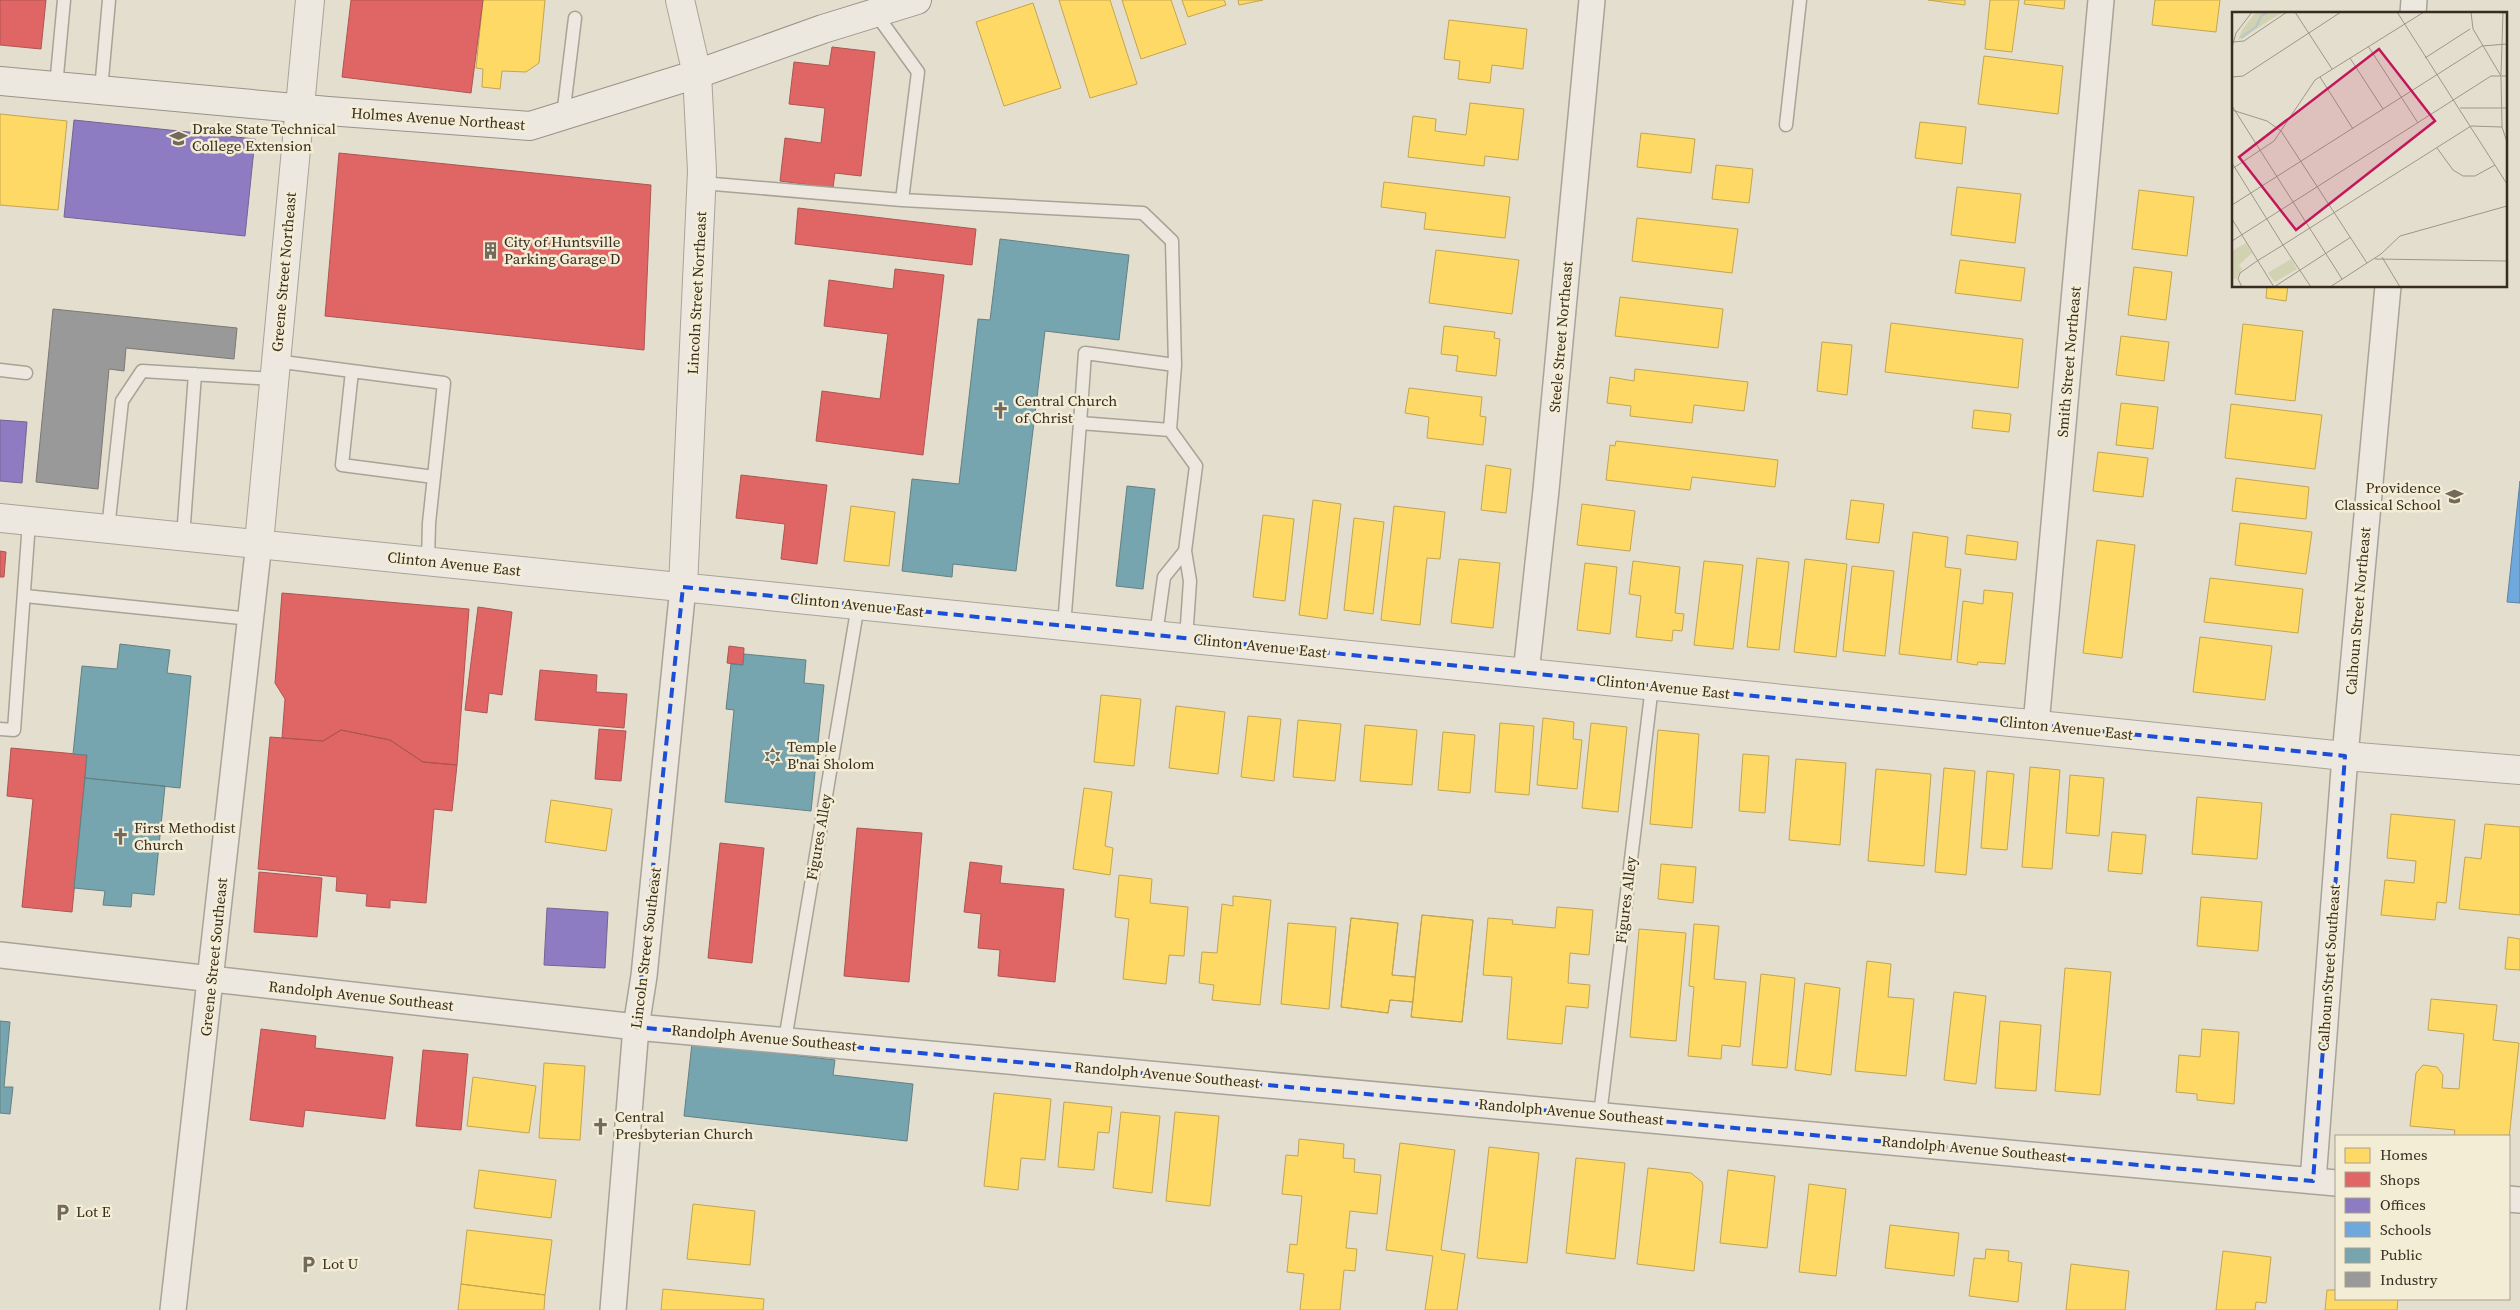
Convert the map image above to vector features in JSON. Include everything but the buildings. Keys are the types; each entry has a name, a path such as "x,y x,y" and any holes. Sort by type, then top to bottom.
{"street":[{"name":"Greene Street Northeast","path":"259,543 310,0"},
{"name":"Lincoln Street Northeast","path":"680,0 697,74 702,183 683,587"},
{"name":"Holmes Avenue Northeast","path":"0,81 299,108 530,126 697,74 823,29 916,0"},
{"name":"Steele Street Northeast","path":"1526,673 1546,490 1592,0"},
{"name":"Smith Street Northeast","path":"2036,725 2101,0"},
{"name":"Calhoun Street Northeast","path":"2345,756 2388,288"},
{"name":"Clinton Avenue East","path":"0,518 2345,756 2520,770"},
{"name":"Greene Street Southeast","path":"173,1310 259,543"},
{"name":"Lincoln Street Southeast","path":"612,1310 636,1026 644,976 683,587"},
{"name":"Calhoun Street Southeast","path":"2324,1182 2345,756"},
{"name":"Randolph Avenue Southeast","path":"0,954 636,1026 2324,1182"}],"lane":[{"path":"56,86 64,0"},
{"path":"101,90 109,0"},
{"path":"1786,125 1800,0"},
{"path":"876,14 918,72 902,200"},
{"path":"563,116 575,18"},
{"path":"702,183 902,200 1143,213 1172,241 1175,365 1170,430 1196,466 1185,551 1190,581 1186,639"},
{"path":"1064,626 1085,353 1175,365"},
{"path":"0,370 26,373"},
{"path":"108,529 122,401 142,371 195,374 274,370 352,371 444,383 434,477 428,561"},
{"path":"352,371 342,465 434,477"},
{"path":"183,537 195,374"},
{"path":"1080,423 1170,430"},
{"path":"0,729 14,730 29,522"},
{"path":"1156,636 1164,577 1185,551"},
{"path":"25,596 251,619"},
{"name":"Figures Alley","path":"785,1040 858,605"},
{"name":"Figures Alley","path":"1600,1115 1652,686"}],"highlighted area":[{"path":"683,587 2345,756 2313,1181 636,1027"}],"place":[{"name":"Drake State Technical College Extension","path":"178,138"},
{"name":"City of Huntsville Parking Garage D","path":"490,251"},
{"name":"Central Church of Christ","path":"1001,410"},
{"name":"Providence Classical School","path":"2455,497"},
{"name":"Temple B'nai Sholom","path":"773,756"},
{"name":"First Methodist Church","path":"120,837"},
{"name":"Central Presbyterian Church","path":"601,1126"},
{"name":"Lot E","path":"62,1212"},
{"name":"Lot U","path":"308,1264"}]}
